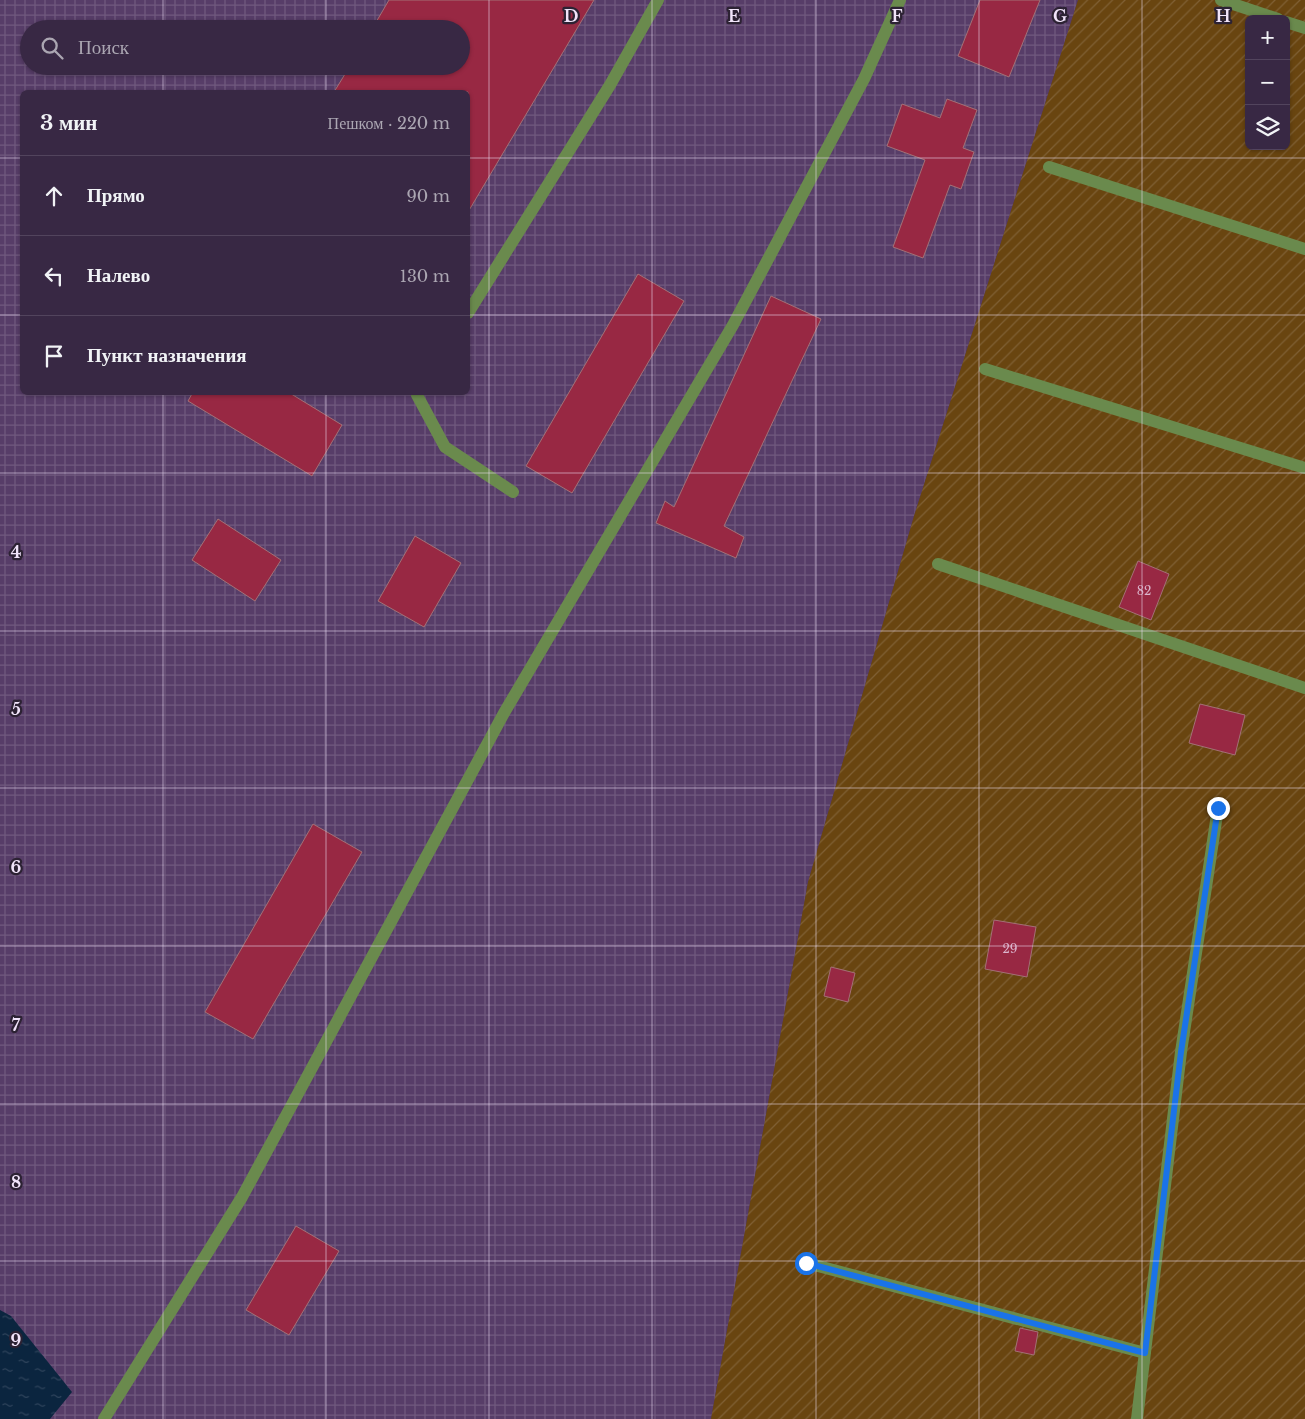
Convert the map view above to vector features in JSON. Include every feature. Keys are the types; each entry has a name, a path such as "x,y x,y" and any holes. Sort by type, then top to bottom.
{"street":[{"path":"470,310 610,85 658,0"},
{"path":"104,1419 242,1196 504,713 733,325 864,79 900,0"},
{"path":"1220,0 1266,15"},
{"path":"1290,23 1305,28"},
{"path":"1049,167 1305,249"},
{"path":"984,369 1305,468"},
{"path":"418,395 446,448 513,492"},
{"path":"938,564 1305,688"},
{"path":"1137,1419 1181,1052 1218,808"},
{"path":"806,1263 1145,1353"}],"shaded area":[{"path":"0,0 1078,0 914,516 808,882 711,1419 0,1419"},
{"path":"1078,0 1305,0 1305,1419 711,1419 808,882 914,516"}],"water":[{"path":"0,1310 11,1316 72,1392 50,1419 0,1419"}],"building":[{"path":"389,0 594,0 470,209 470,90 335,90 344,75 470,75 470,20 377,20"},
{"path":"980,0 1040,0 1009,77 958,56"},
{"path":"947,99 977,110 963,148 974,152 961,189 950,185 923,258 893,247 925,160 887,146 902,104 940,118"},
{"path":"638,274 684,301 572,493 526,466"},
{"path":"771,296 821,319 724,526 744,537 736,558 656,523 665,501 674,507"},
{"path":"191,395 293,395 342,425 312,476 188,401"},
{"path":"218,519 281,560 255,601 192,560"},
{"path":"415,536 461,563 424,627 378,601"},
{"path":"1138,561 1169,574 1151,620 1119,607"},
{"path":"1200,704 1245,715 1235,755 1189,743"},
{"path":"313,824 362,852 253,1039 205,1012"},
{"path":"994,920 1036,927 1027,977 985,969"},
{"path":"831,967 855,973 848,1002 824,996"},
{"path":"296,1226 339,1251 289,1335 246,1310"},
{"path":"1020,1328 1038,1332 1034,1355 1015,1351"}],"route":[{"path":"806,1263 1145,1353 1181,1052 1218,808"}]}
